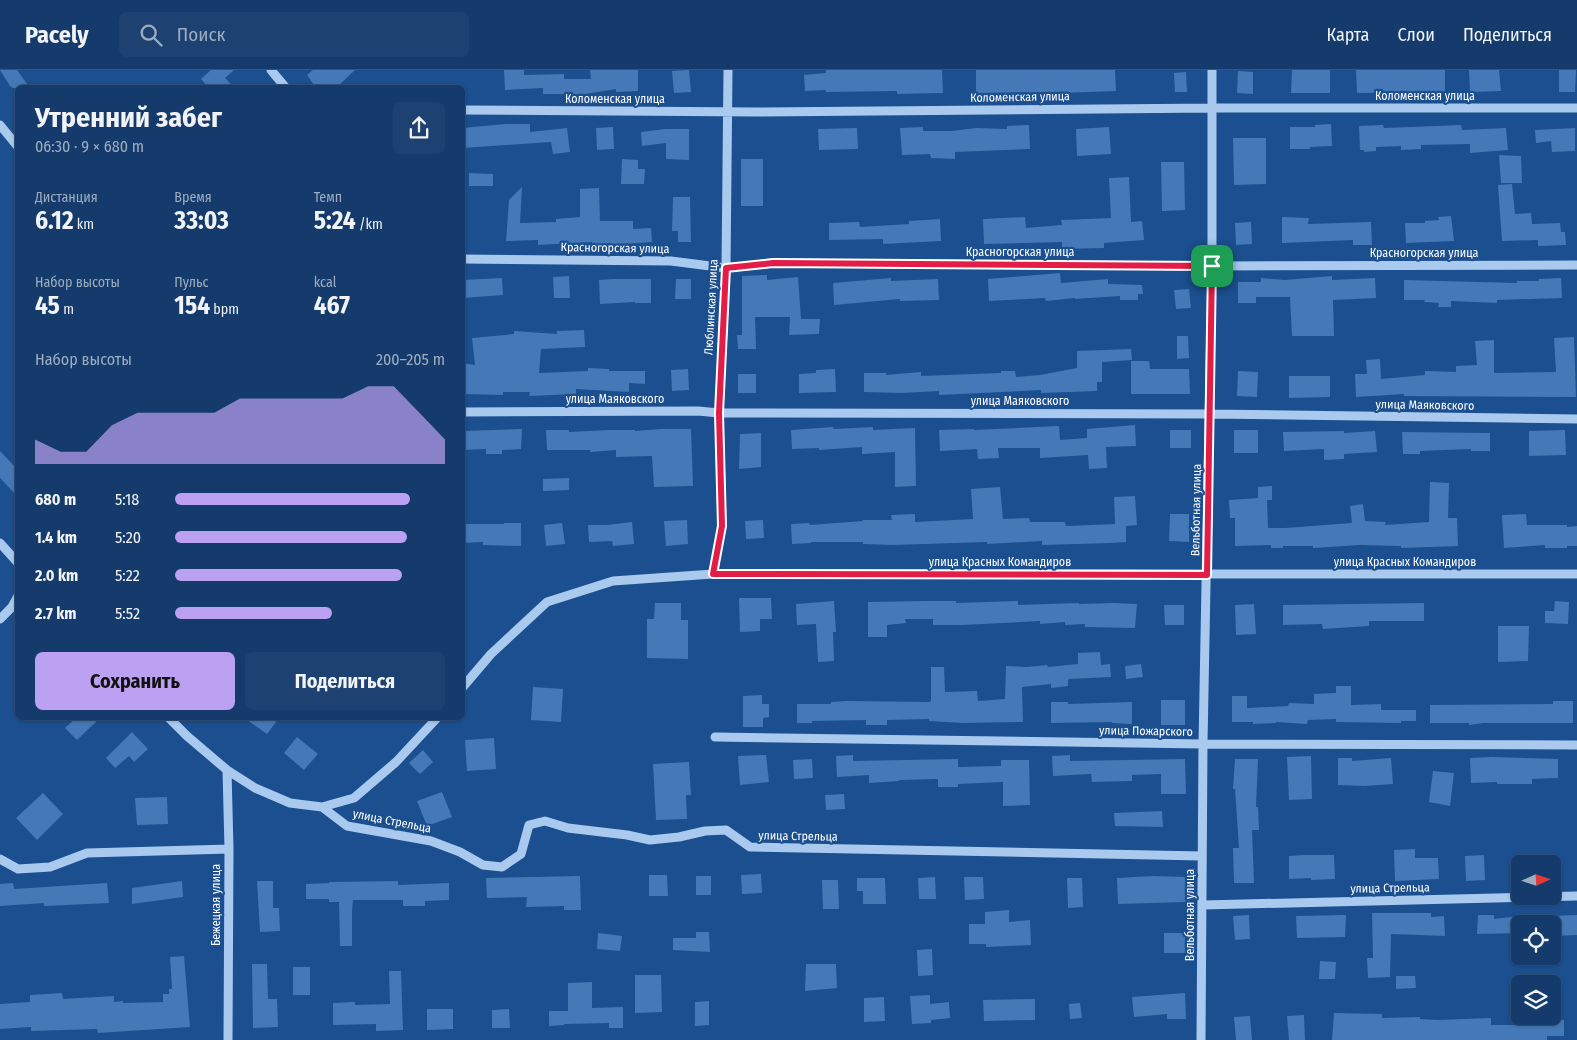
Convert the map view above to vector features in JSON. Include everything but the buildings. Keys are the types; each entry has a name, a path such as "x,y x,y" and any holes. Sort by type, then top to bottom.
{"street":[{"path":"272,70 284,85"},
{"name":"Люблинская улица","path":"713,574 722,526 719,413 726,268 728,70"},
{"name":"Вельботная улица","path":"1201,1040 1203,744 1212,266 1212,70"},
{"name":"Коломенская улица","path":"465,110 1577,108"},
{"path":"0,125 15,143"},
{"name":"Красногорская улица","path":"465,258 671,261 726,268 773,263 1212,266 1577,265"},
{"name":"улица Маяковского","path":"465,412 698,411 719,413 1210,414 1577,419"},
{"path":"0,543 15,560"},
{"name":"улица Красных Командиров","path":"465,684 491,654 547,602 613,581 713,574 1577,574"},
{"path":"0,618 15,602"},
{"path":"171,720 227,770 255,788 290,803 322,807 354,798 396,762 435,720"},
{"name":"улица Пожарского","path":"715,737 1203,744 1577,745"},
{"name":"Бежецкая улица","path":"227,770 229,849 228,1040"},
{"name":"улица Стрельца","path":"322,807 347,826 431,841 460,852 483,865 502,867 521,854 529,825 545,821 568,828 627,834 650,840 679,837 705,831 726,830 750,847 1202,856"},
{"path":"0,859 18,869 50,866 88,853 229,849"},
{"name":"улица Стрельца","path":"1203,905 1577,896"}],"route":[{"path":"773,263 1212,266 1207,575 713,574 722,526 719,413 726,268 773,263"}]}
